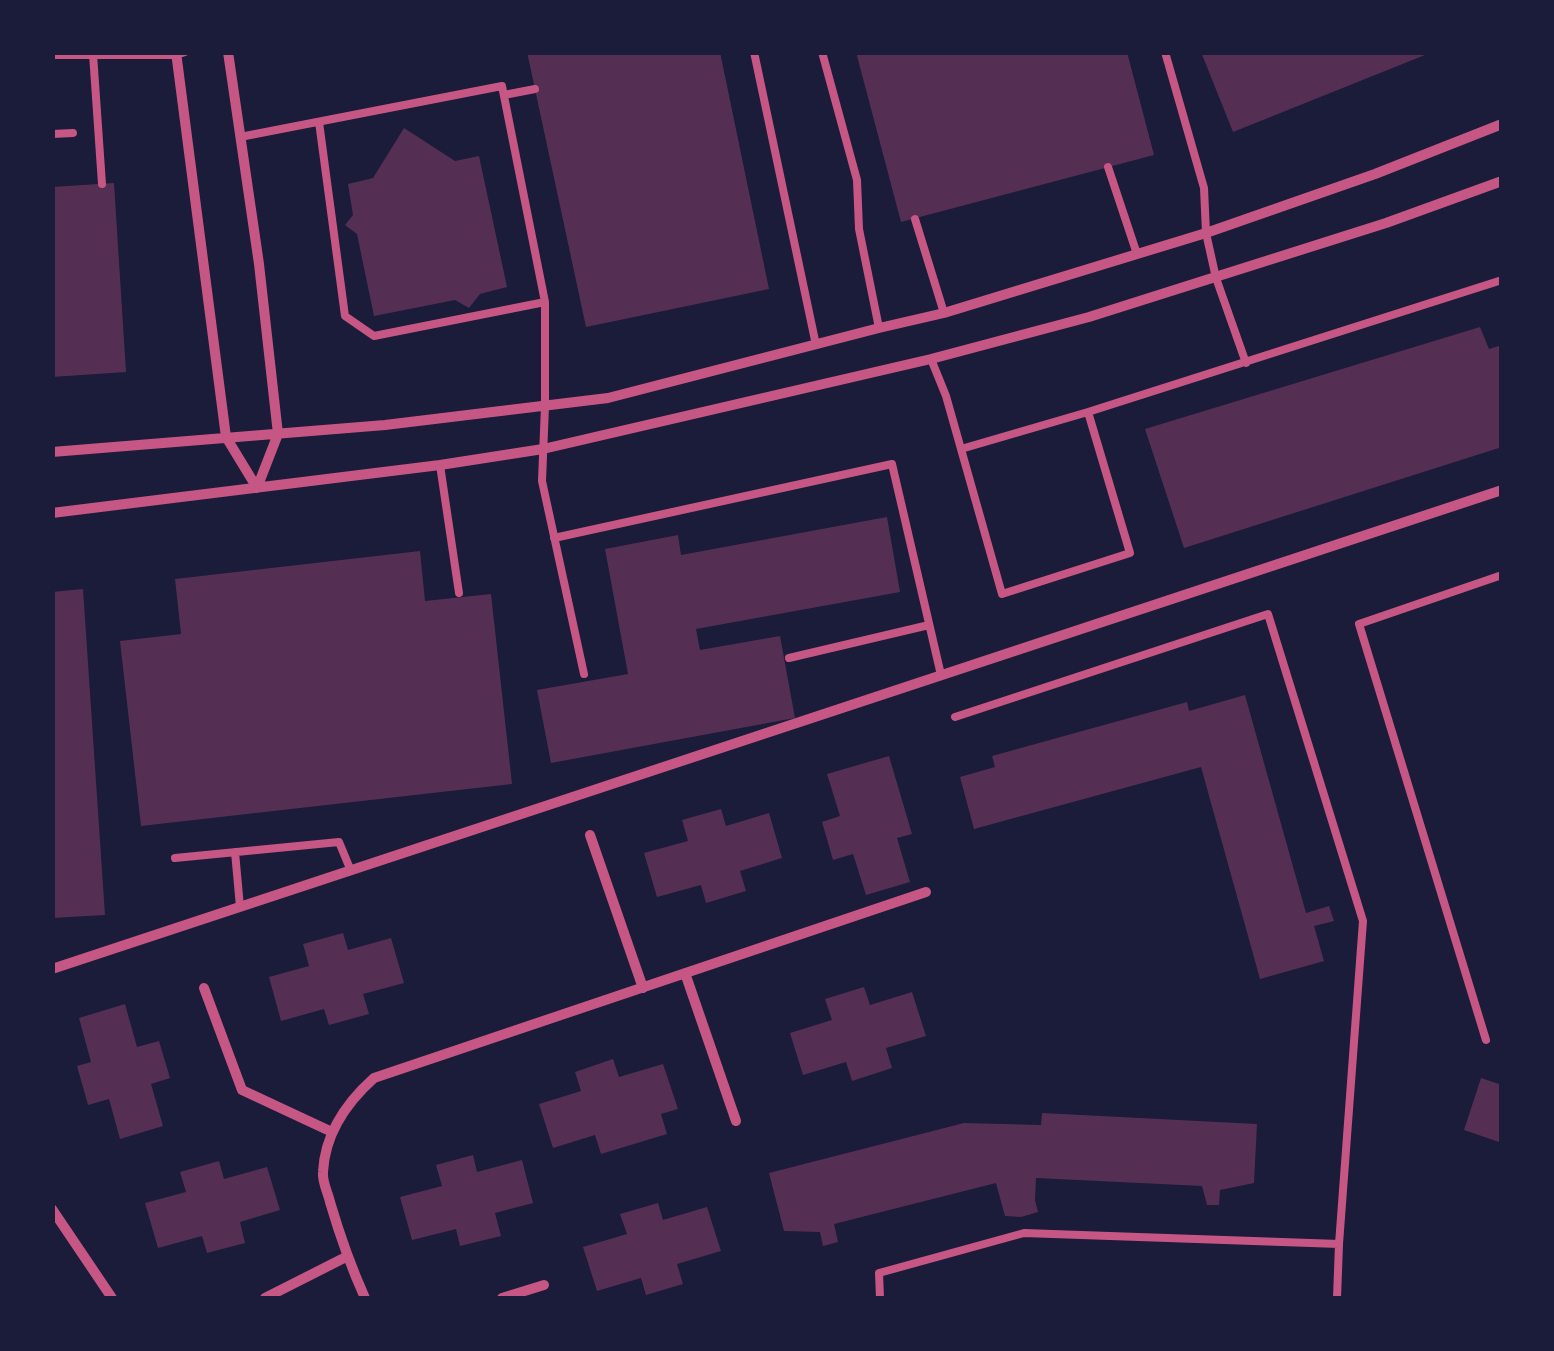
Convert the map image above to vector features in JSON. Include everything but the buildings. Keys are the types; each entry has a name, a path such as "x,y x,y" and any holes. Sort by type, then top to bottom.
{"street":[{"path":"228,52 278,434 257,488"},
{"path":"179,53 226,437 257,488"},
{"path":"52,452 384,425 608,398 944,313 1206,233 1502,124"},
{"path":"52,513 544,449 932,359 1089,317 1386,223 1502,181"},
{"path":"52,969 1502,490"},
{"path":"590,836 643,988"},
{"path":"365,1298 346,1257 322,1174 332,1132 350,1102 374,1078 926,892"},
{"path":"684,974 736,1121"},
{"path":"204,988 242,1090 332,1132"},
{"path":"52,1209 112,1298"},
{"path":"266,1298 346,1257"},
{"path":"502,1298 544,1285"}],"lane":[{"path":"754,52 816,345"},
{"path":"822,52 857,180 859,229 878,328"},
{"path":"1165,52 1204,188 1206,233 1216,278 1246,363"},
{"path":"52,54 179,53"},
{"path":"94,54 102,184"},
{"path":"240,137 502,86 544,302 542,480 584,674"},
{"path":"504,95 535,89"},
{"path":"319,122 345,316 374,336 544,302"},
{"path":"52,134 73,133"},
{"path":"1108,167 1137,254"},
{"path":"915,219 944,313"},
{"path":"961,449 1502,280"},
{"path":"932,359 1002,594 1130,553 1088,412"},
{"path":"554,538 892,464 941,675"},
{"path":"440,465 459,593"},
{"path":"1486,1040 1358,624 1502,574"},
{"path":"955,717 1268,614 1364,921 1337,1298"},
{"path":"788,658 929,626"},
{"path":"175,858 339,842 351,871"},
{"path":"235,852 240,907"},
{"path":"880,1298 879,1274 1024,1233 1339,1244"}]}
